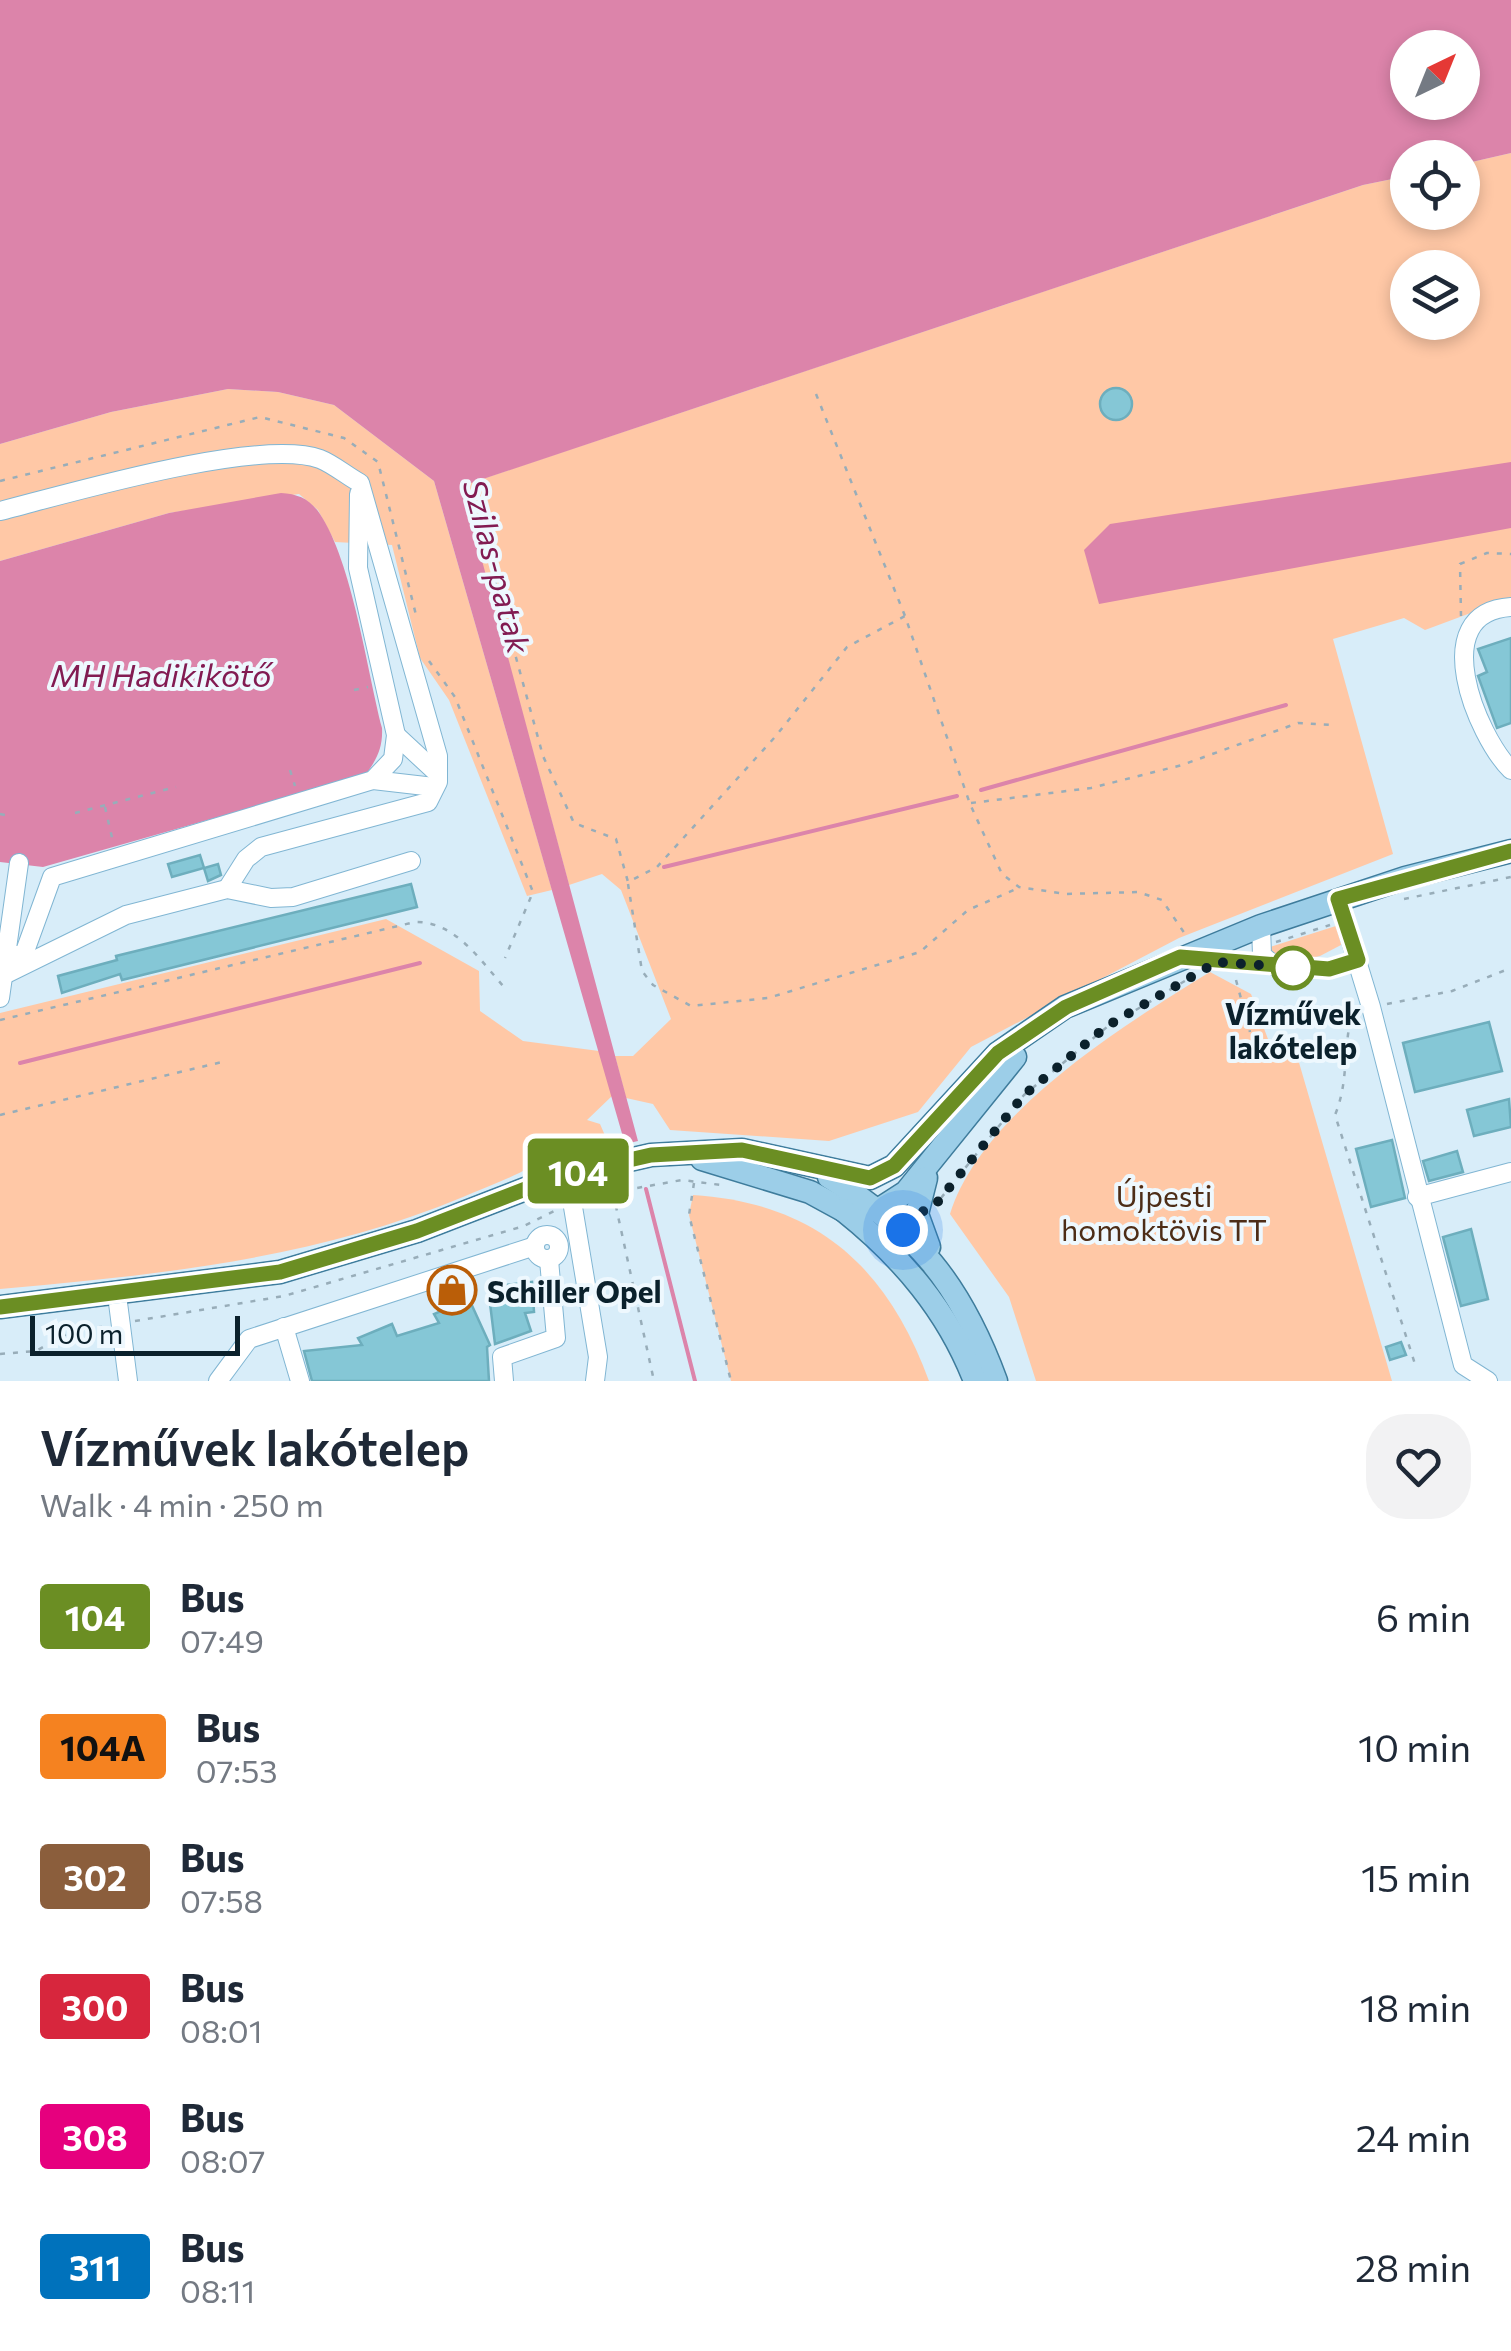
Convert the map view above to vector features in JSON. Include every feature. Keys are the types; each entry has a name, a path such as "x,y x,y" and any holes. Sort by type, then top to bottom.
{"main road":[{"path":"0,1306 117,1295 280,1272 417,1231 559,1176 651,1155 742,1150 870,1178 894,1166 971,1080 1027,1030 1093,998 1260,936 1511,851"},
{"path":"843,1210 878,1210 906,1192 1005,1066 1093,998"},
{"path":"882,1243 878,1210 925,1133"},
{"path":"940,1153 922,1185 917,1214 936,1262 967,1310 996,1381"},
{"path":"690,1155 810,1192 843,1210 882,1243 941,1313 975,1381"},
{"path":"817,1169 878,1210 936,1262"}],"lane":[{"path":"0,511 127,478 263,454 318,458 360,483 438,756 436,781 428,802 405,811 261,848 246,859 227,889"},
{"path":"360,483 358,568 396,734 393,758 372,780"},
{"path":"1511,608 1500,608 1472,624 1463,638 1460,659 1494,753 1511,770"},
{"path":"396,734 436,781"},
{"path":"2,954 24,954 52,877 372,780 436,781"},
{"path":"2,977 126,915 227,889 271,898 293,897 411,861"},
{"path":"0,998 2,954 19,864"},
{"path":"1342,910 1371,1007 1463,1365 1488,1381"},
{"path":"1260,936 1267,963 1277,967"},
{"path":"1204,958 1277,967 1360,968"},
{"path":"1418,1197 1511,1172"},
{"path":"559,1176 572,1201 598,1357 596,1381"},
{"path":"218,1381 249,1339 534,1246 538,1256 549,1260 556,1338 502,1357 504,1381"},
{"path":"117,1295 128,1381"},
{"path":"284,1327 300,1381"}],"path":[{"path":"816,394 906,616 970,804 1002,874 1018,888"},
{"path":"0,481 260,417 344,438 378,462 416,618"},
{"path":"478,519 544,756 574,824 616,839 628,882 642,971 653,985 691,1006 768,998 920,952 968,910 1018,888 1066,894 1138,892 1162,900 1204,958 1238,983 1250,1032"},
{"path":"1463,638 1460,564 1488,553 1511,554"},
{"path":"628,882 658,867 775,737 848,646 906,616"},
{"path":"426,656 454,696 532,892 504,958"},
{"path":"970,804 1091,788 1182,765 1298,723 1331,725"},
{"path":"75,813 176,787"},
{"path":"105,806 116,858"},
{"path":"0,814 9,816"},
{"path":"1394,901 1511,877"},
{"path":"1260,936 1342,910"},
{"path":"0,1020 427,921 454,934 504,987"},
{"path":"917,1214 936,1204 1024,1095 1107,1026 1204,958"},
{"path":"1360,968 1345,1036 1347,1076 1335,1115 1415,1364"},
{"path":"1371,1007 1452,991 1511,968"},
{"path":"0,1115 222,1062"},
{"path":"694,1182 688,1215 731,1381"},
{"path":"622,1190 660,1183 728,1186"},
{"path":"613,1192 654,1381"}],"green space":[{"path":"1511,153 1511,598 1425,630 1404,618 1333,639 1393,854 1179,938 971,1047 918,1112 829,1141 670,1130 653,1104 626,1098 615,1056 633,1056 671,1019 621,890 602,874 569,885 461,486 1363,185 1390,179 1390,230 1480,230 1480,160"},
{"path":"228,389 278,392 334,405 434,481 552,890 527,896 449,700 420,658 392,545 335,542 318,510 299,494 169,513 0,561 0,444 111,412"},
{"path":"386,919 479,971 480,1011 523,1041 599,1051 612,1096 587,1120 600,1124 610,1147 559,1157 551,1153 508,1178 463,1197 350,1236 293,1250 177,1270 0,1289 0,1013"},
{"path":"1339,925 1341,945 1320,956 1282,964 1264,949"},
{"name":"Újpesti homoktövis TT","path":"1210,972 1251,994 1271,1047 1293,1042 1392,1381 1036,1381 1009,1297 950,1214 967,1177 1023,1107 1098,1045"},
{"path":"693,1195 776,1211 811,1227 842,1248 869,1274 892,1305 929,1381 731,1381 689,1215"}],"water":[{"path":"0,0 1511,0 1511,153 1480,160 1480,140 1390,140 1390,179 1363,185 462,486 638,1141 625,1144 434,481 334,405 278,392 228,389 111,412 0,444"},
{"path":"1511,462 1511,528 1099,604 1084,550 1110,524"},
{"name":"MH Hadikikötő","path":"281,493 303,498 320,514 350,587 382,728 378,753 365,775 43,867 0,862 0,561 169,513"}],"building":[{"path":"1116,388 1128,392 1132,404 1128,416 1116,420 1104,416 1100,404 1104,392"},
{"path":"1511,638 1511,723 1497,728 1478,676 1487,672 1478,649"},
{"path":"200,855 204,868 172,877 168,864"},
{"path":"218,864 221,875 208,881 204,868"},
{"path":"411,884 417,907 122,980 120,974 62,993 58,976 117,960 116,956"},
{"path":"1489,1022 1502,1071 1415,1092 1403,1043"},
{"path":"1509,1099 1511,1127 1474,1136 1467,1110"},
{"path":"1392,1140 1405,1198 1371,1207 1356,1149"},
{"path":"1457,1151 1463,1172 1429,1181 1423,1161"},
{"path":"1471,1229 1488,1299 1461,1306 1443,1237"},
{"path":"532,1282 534,1312 525,1313 531,1331 495,1344 488,1287"},
{"path":"469,1299 490,1345 489,1381 312,1381 304,1351 362,1345 358,1338 392,1324 397,1336 439,1323 434,1314"},
{"path":"1401,1342 1406,1355 1390,1360 1386,1347"}],"waterway":[{"path":"981,790 1286,705"},
{"path":"664,867 957,796"},
{"path":"20,1063 420,963"},
{"name":"Szilas-patak","path":"646,1189 695,1381"}],"bus line":[{"name":"104","path":"0,1307 280,1272 417,1231 559,1176 651,1155 742,1150 870,1178 894,1166 998,1053 1066,1007 1180,957 1329,969 1358,960 1338,899 1511,851"}],"place":[{"name":"Vízművek lakótelep","path":"1293,968"},
{"name":"Schiller Opel","path":"452,1290"}],"route":[{"path":"903,1230 898,1225 904,1219 925,1213 936,1204 1024,1095 1107,1026 1217,962 1303,968 1293,968"}]}
